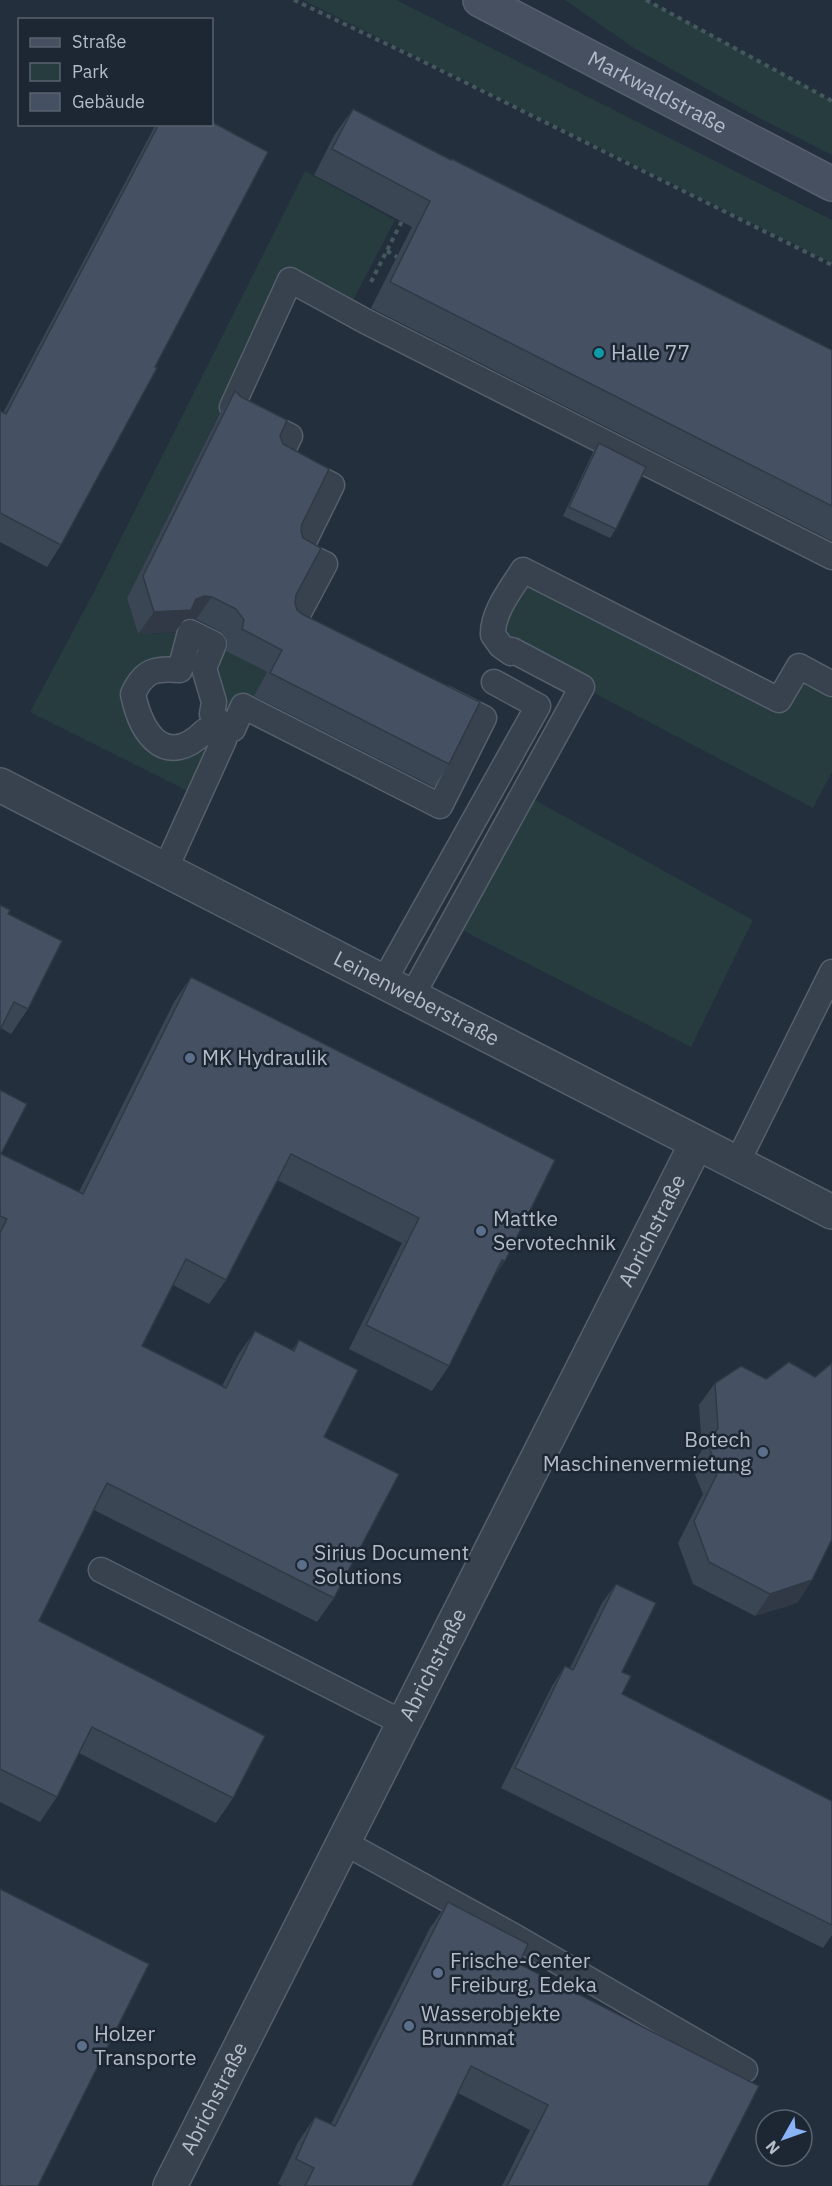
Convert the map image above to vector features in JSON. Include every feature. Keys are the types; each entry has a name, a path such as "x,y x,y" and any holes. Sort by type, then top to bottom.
{"main road":[{"name":"Markwaldstraße","path":"480,0 832,184"}],"street":[{"name":"Leinenweberstraße","path":"0,785 384,981 736,1165 832,1212"},
{"name":"Abrichstraße","path":"170,2186 696,1144"}],"lane":[{"path":"325,639 293,624 324,564 299,552 332,485 279,458 290,436 232,407 290,280 832,557"},
{"path":"431,692 484,718 440,806 243,706 232,729 225,728 212,714 214,702 204,668 214,644 190,632 180,670 161,668 151,672 139,680 133,694 141,720 150,735 162,746 173,749 186,744 205,731 224,740 165,870 412,996 582,687 512,650 511,652 505,650 494,635 494,625 499,611 524,570 779,700 799,666 832,684"},
{"path":"494,682 565,720"},
{"path":"384,981 538,706"},
{"path":"736,1165 828,988"},
{"path":"101,1570 405,1724"},
{"path":"345,1843 512,1935 745,2070"}],"path":[{"path":"294,0 418,59 832,265"},
{"path":"646,0 832,101"},
{"path":"355,315 404,216 397,213"},
{"path":"387,251 397,257"}],"green space":[{"path":"303,0 396,0 832,220 832,263"},
{"path":"565,0 646,0 832,101 832,155 759,118 634,48"},
{"path":"305,171 395,220 347,312 290,281 224,404 127,598 138,634 190,632 180,670 139,680 150,735 224,740 198,796 30,712 97,586"},
{"path":"523,570 779,700 799,666 832,684 832,772 813,808 512,650 493,629"},
{"path":"214,644 267,672 248,708 233,729 212,714"},
{"path":"524,794 753,920 691,1047 452,925"}],"building":[{"name":"Halle 77","path":"353,109 832,350 832,506 390,282 430,201 332,149"},
{"path":"213,123 268,152 155,367 157,368 61,545 0,513 0,411 6,414 158,126 213,126"},
{"path":"235,391 241,397 287,420 280,436 283,444 329,469 302,524 303,538 321,548 296,595 297,610 480,702 449,764 270,673 282,650 242,629 244,620 236,609 212,597 204,596 196,599 191,610 154,612 143,576"},
{"path":"599,443 646,467 616,529 569,507"},
{"path":"0,905 10,910 8,914 62,941 28,1009 14,1002 0,1030"},
{"path":"191,977 555,1160 449,1366 366,1325 419,1218 291,1154 226,1280 186,1259 142,1346 226,1388 255,1331 294,1351 299,1340 358,1370 324,1437 399,1474 334,1598 107,1483 39,1621 265,1736 233,1798 92,1727 57,1797 0,1769 0,1233 7,1219 0,1216 0,1090 27,1104 1,1154 83,1194"},
{"path":"789,1362 815,1377 832,1363 832,1539 812,1580 770,1594 709,1562 694,1521 718,1472 708,1444 718,1428 715,1383 741,1366 766,1379"},
{"path":"616,1584 656,1603 622,1672 631,1676 622,1694 832,1801 832,1925 515,1768 565,1666 573,1670"},
{"path":"0,1889 149,1964 38,2186 0,2186"},
{"path":"448,1902 528,1944 519,1964 759,2086 708,2186 507,2186 548,2105 471,2066 412,2186 305,2186 314,2168 296,2159 315,2117 335,2126"}],"place":[{"name":"Halle 77","path":"599,353"},
{"name":"MK Hydraulik","path":"190,1058"},
{"name":"Mattke Servotechnik","path":"481,1231"},
{"name":"Botech Maschinenvermietung","path":"763,1452"},
{"name":"Sirius Document Solutions","path":"302,1565"},
{"name":"Frische-Center Freiburg, Edeka","path":"438,1973"},
{"name":"Wasserobjekte Brunnmat","path":"409,2026"},
{"name":"Holzer Transporte","path":"82,2046"}]}
